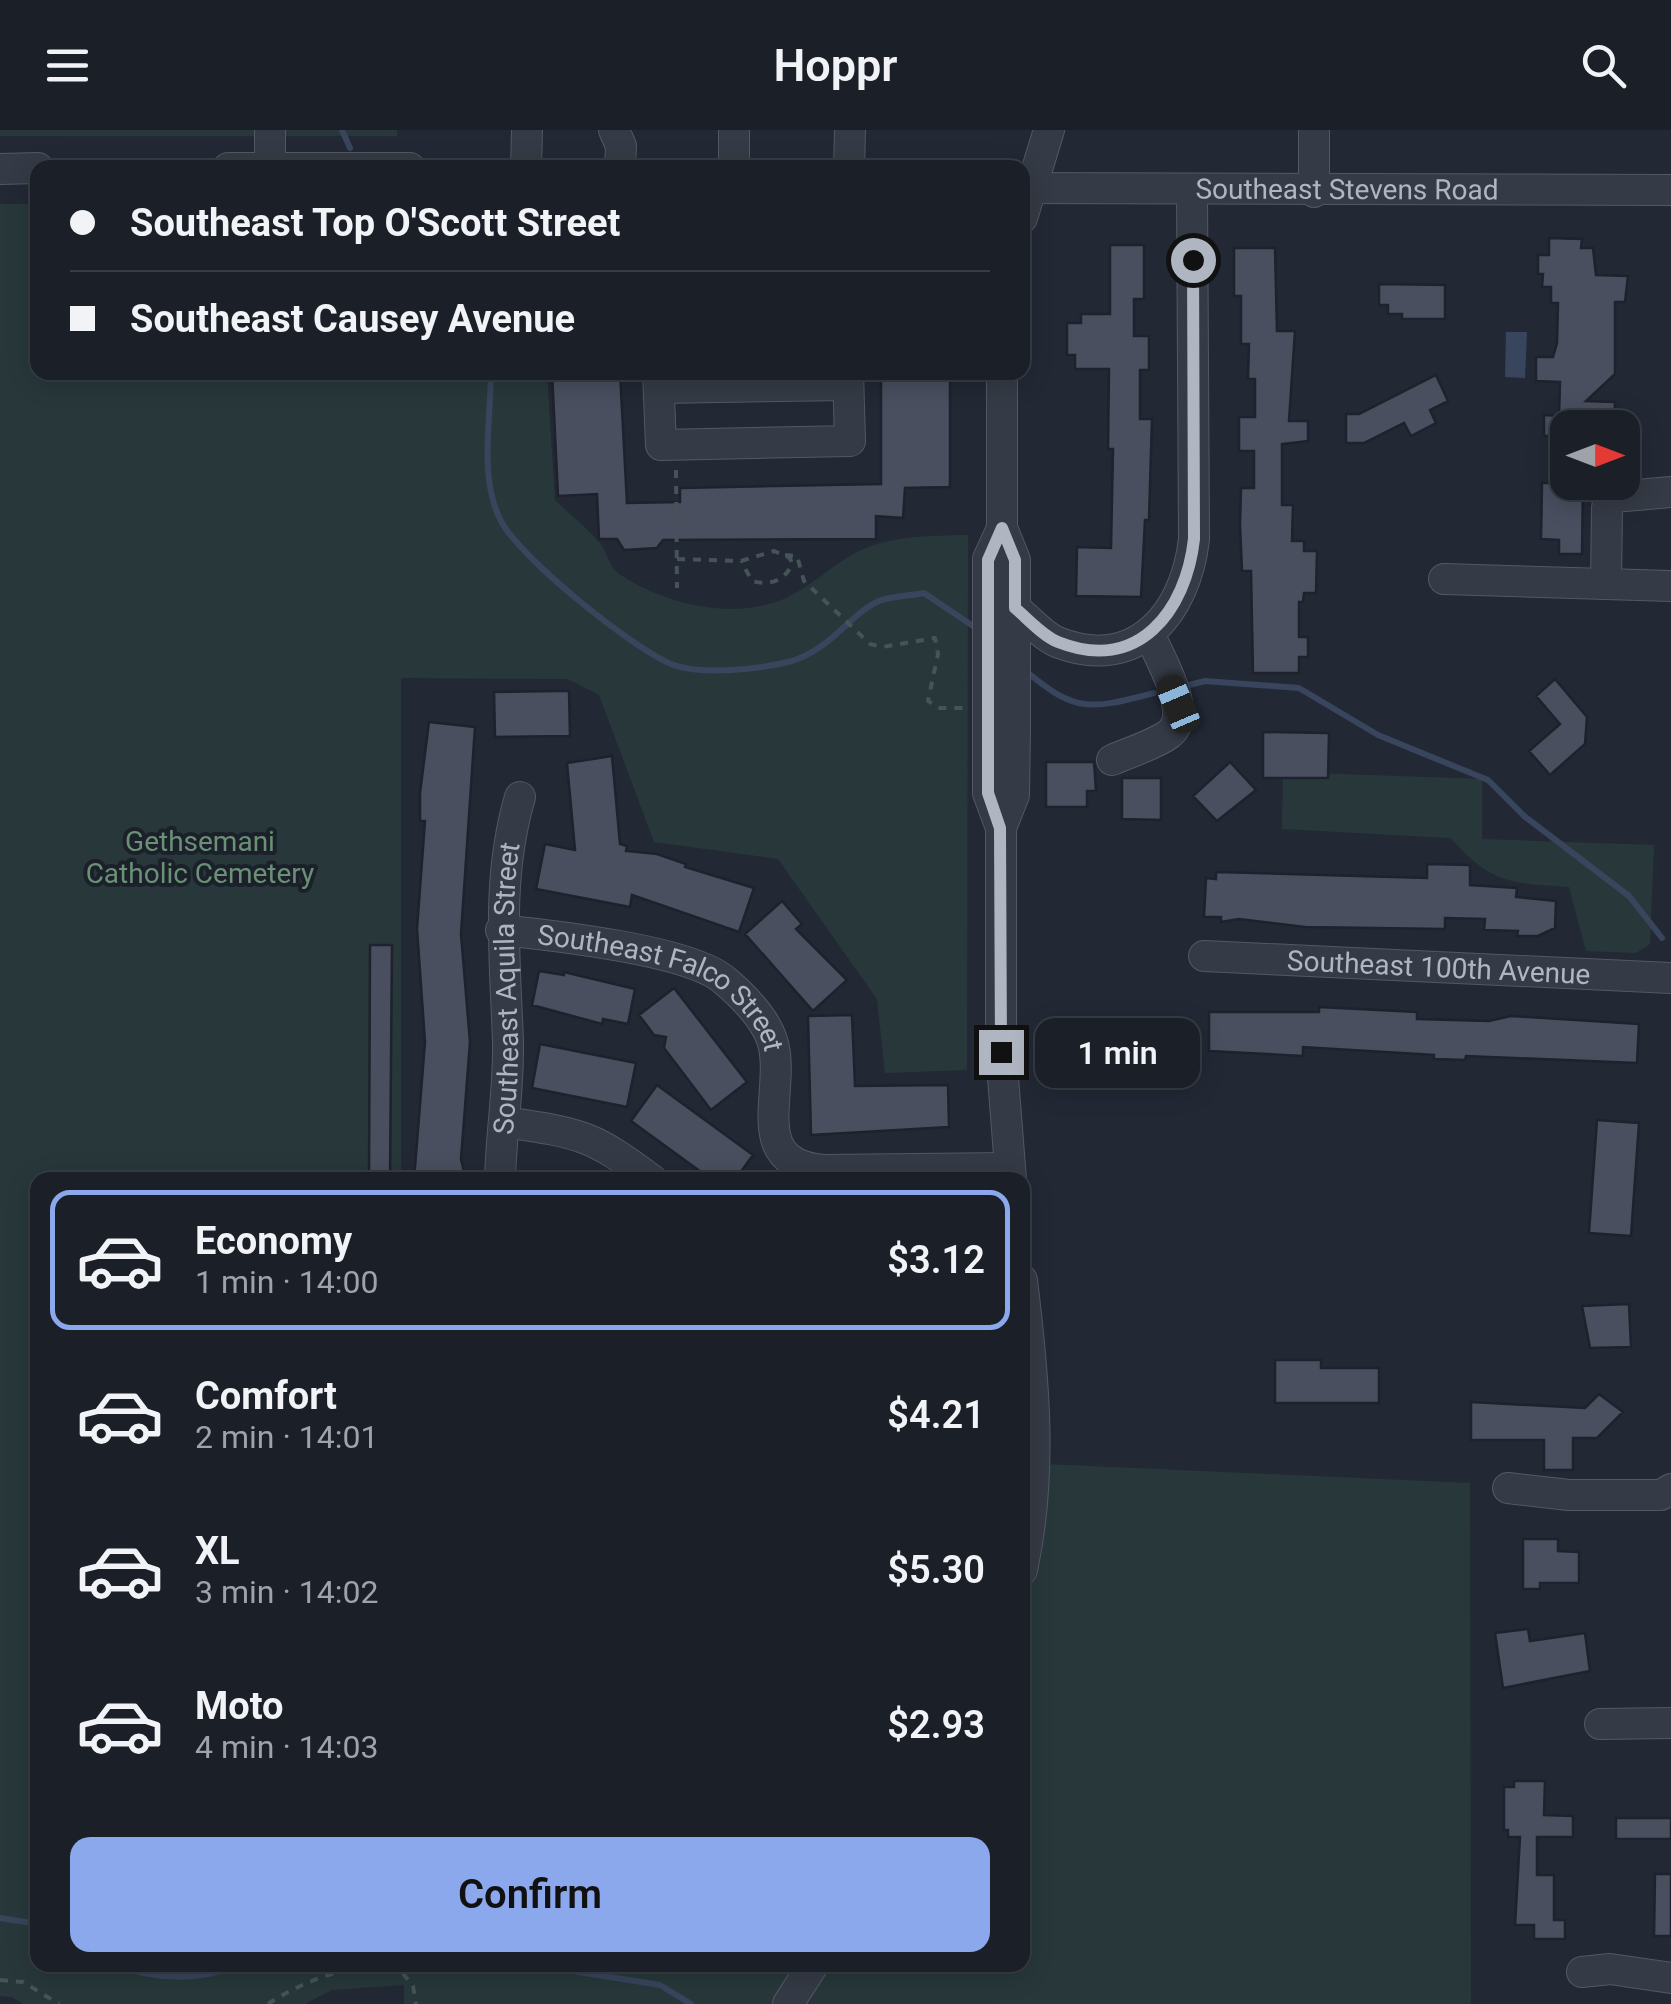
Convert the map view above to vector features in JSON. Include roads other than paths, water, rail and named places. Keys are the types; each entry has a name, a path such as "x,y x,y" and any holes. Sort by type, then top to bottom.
{"street":[{"path":"270,130 270,160"},
{"path":"526,160 527,130"},
{"path":"614,130 619,160"},
{"path":"734,130 734,160"},
{"path":"849,160 850,130"},
{"path":"1030,182 1049,130"},
{"path":"1314,130 1314,192"},
{"path":"0,169 30,168"},
{"name":"Southeast Stevens Road","path":"1030,188 1314,192 1556,187 1671,190"},
{"path":"1006,614 1054,641 1083,648 1110,648 1149,633 1177,606 1190,574 1194,539 1192,190"},
{"path":"658,380 661,445 676,445 850,442 848,380"},
{"path":"1002,380 1002,528 1015,560 988,705 988,793 1000,828 1001,1052 1010,1172"},
{"path":"1606,584 1608,507 1614,497 1671,492"},
{"path":"1444,578 1671,586"},
{"path":"1000,828 1014,795 1015,728 1006,614"},
{"path":"1112,760 1170,733 1180,720 1178,704 1149,633"},
{"name":"Southeast Aquila Street","path":"501,1172 508,1043 501,930 510,833 520,798"},
{"name":"Southeast Falco Street","path":"501,930 655,954 722,978 772,1039 774,1134 784,1156 794,1164 822,1170 916,1172"},
{"name":"Southeast 100th Avenue","path":"1204,956 1671,978"},
{"path":"504,1122 580,1133 607,1146 641,1172"},
{"path":"1030,1394 1036,1478 1030,1517"},
{"path":"1508,1488 1569,1496 1661,1495 1671,1489"},
{"path":"1600,1724 1671,1723"},
{"path":"1582,1972 1610,1970 1671,1978"},
{"path":"789,2002 808,1972"}],"water":[{"path":"1506,332 1527,332 1525,378 1505,377"}],"waterway":[{"path":"342,130 350,148"},
{"path":"491,380 488,469 502,523 554,579 605,622 653,655 698,670 779,664 806,656 879,601 924,593 979,630"},
{"path":"1026,671 1058,695 1086,704 1154,693"},
{"path":"1189,685 1205,681 1299,688 1378,735 1488,780 1524,816 1629,896 1662,938"},
{"path":"0,1918 30,1923"},
{"path":"141,1972 176,1977 214,1972"},
{"path":"579,1972 660,1985 691,2004"}],"park label":[{"name":"Gethsemani Catholic Cemetery","path":"200,857"}]}
